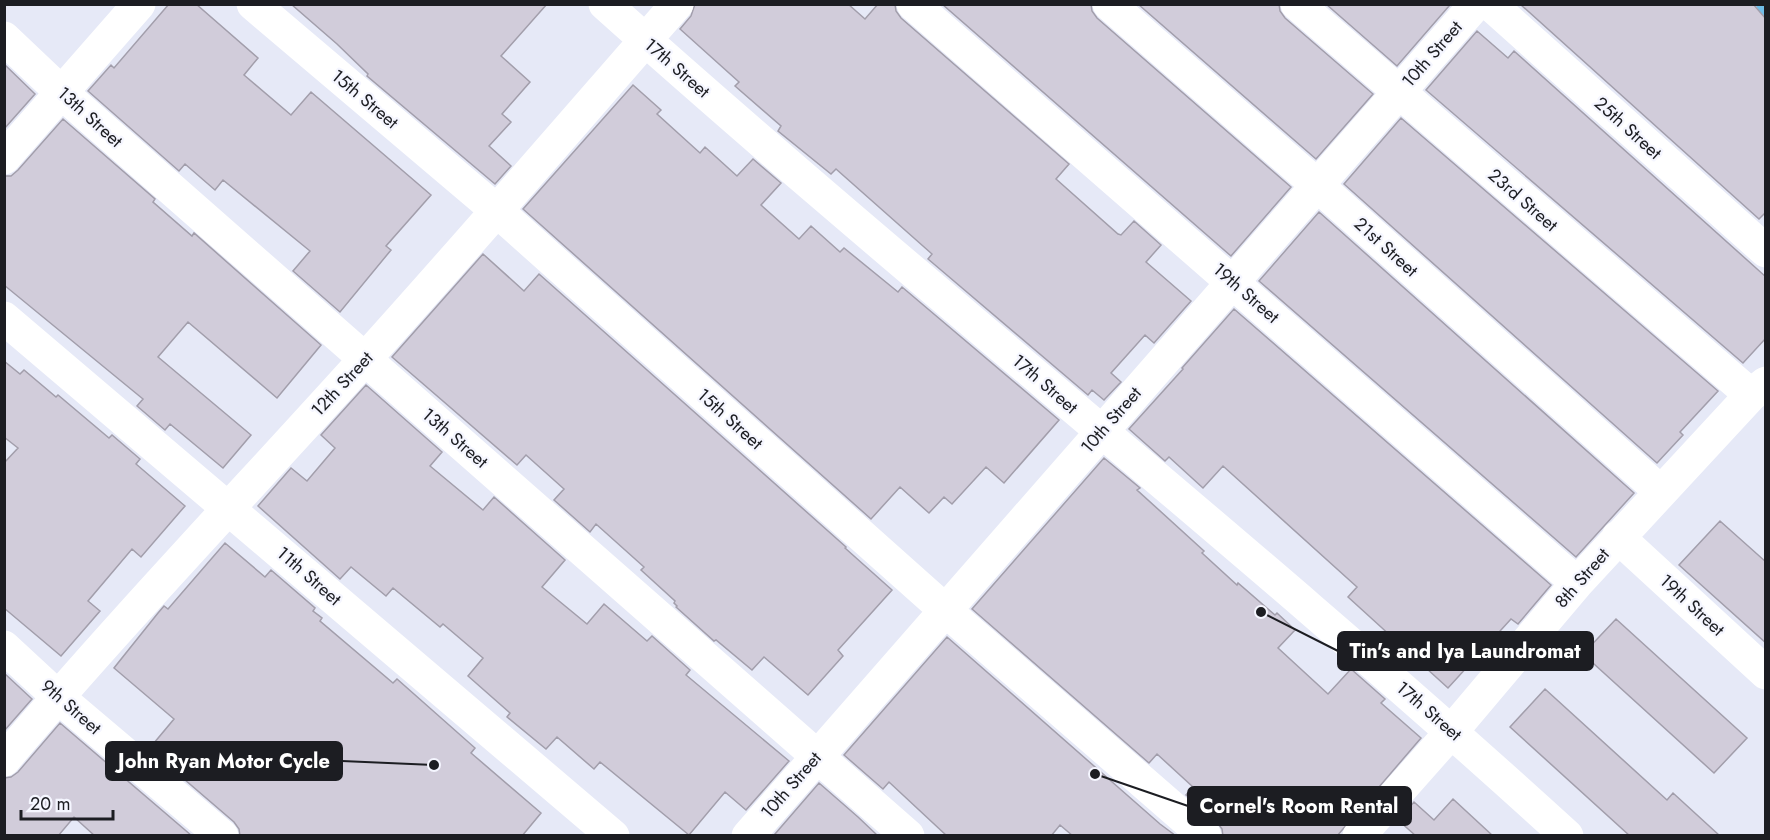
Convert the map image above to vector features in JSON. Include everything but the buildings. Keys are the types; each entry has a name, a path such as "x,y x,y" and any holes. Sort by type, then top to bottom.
{"street":[{"path":"4,158 139,4"},
{"name":"15th Street","path":"253,4 496,210 945,610 1205,836"},
{"name":"17th Street","path":"605,4 645,41 1452,731 1567,836"},
{"name":"12th Street","path":"4,760 228,507 365,359 677,4"},
{"name":"19th Street","path":"913,4 1577,583"},
{"name":"21st Street","path":"1109,4 1317,185 1661,492"},
{"name":"23rd Street","path":"1297,4 1398,93 1758,389"},
{"name":"10th Street","path":"748,836 1476,4"},
{"name":"25th Street","path":"1490,4 1766,251"},
{"name":"13th Street","path":"4,38 62,93 908,836"},
{"name":"11th Street","path":"4,318 613,836"},
{"name":"8th Street","path":"1359,836 1618,537 1758,389"},
{"name":"19th Street","path":"1618,537 1766,673"},
{"name":"9th Street","path":"4,647 58,697 222,836"}],"waterway":[{"path":"1760,4 1766,14"}],"place":[{"name":"Tin's and Iya Laundromat","path":"1261,612"},
{"name":"John Ryan Motor Cycle","path":"434,765"},
{"name":"Cornel's Room Rental","path":"1095,774"}]}
